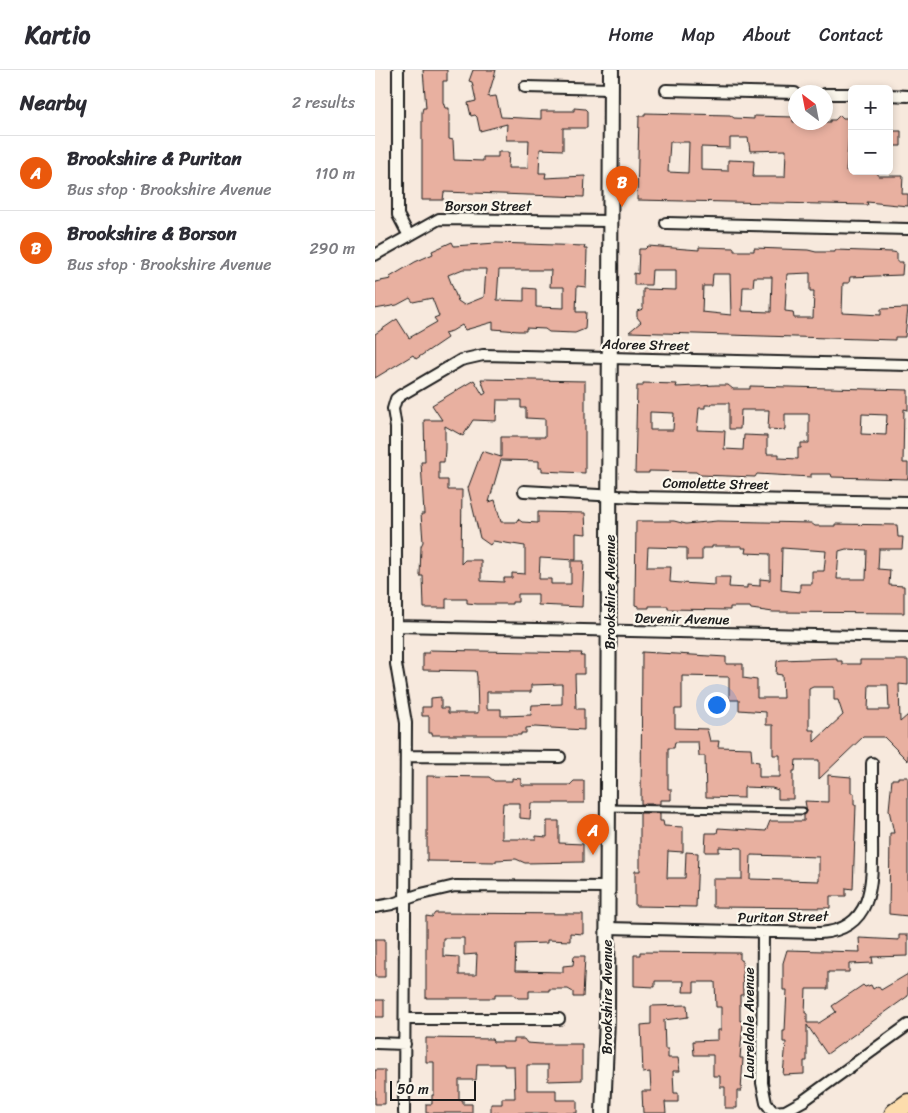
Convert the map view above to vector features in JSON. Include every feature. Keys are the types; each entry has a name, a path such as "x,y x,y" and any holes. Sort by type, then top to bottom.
{"highway":[{"path":"894,1113 908,1103"}],"street":[{"path":"398,70 398,215 409,236"},
{"name":"Brookshire Avenue","path":"603,1113 607,1055 611,70"},
{"path":"525,87 611,89"},
{"path":"666,90 788,93"},
{"path":"833,94 848,94"},
{"path":"893,95 908,96"},
{"name":"Borson Street","path":"375,255 430,223 445,219 611,221"},
{"path":"666,223 908,229"},
{"name":"Adoree Street","path":"396,626 396,428 393,409 396,399 404,392 471,356 908,365"},
{"name":"Comolette Street","path":"524,492 908,502"},
{"path":"396,626 396,664 405,713 406,756 404,1113"},
{"name":"Devenir Avenue","path":"396,626 908,637"},
{"path":"406,756 560,757"},
{"name":"Puritan Street","path":"607,928 763,932 830,931 848,924 862,912 869,898 872,884 872,762"},
{"path":"375,907 455,886 607,887"},
{"name":"Laureldale Avenue","path":"763,932 762,1083 766,1103 773,1112 788,1110 803,1101 908,1025"},
{"path":"405,1018 559,1019"},
{"path":"375,1044 405,1044"}],"lane":[{"path":"608,808 803,811"}],"building":[{"path":"423,70 447,70 447,81 443,81 443,102 445,108 449,108 449,139 453,140 454,160 483,161 483,157 498,157 498,152 509,152 508,168 528,168 529,140 506,140 507,124 480,131 477,117 475,115 471,116 468,103 476,101 472,82 469,81 473,70 496,70 488,97 496,96 501,117 541,119 541,111 585,109 587,111 587,128 563,128 563,150 540,149 539,173 546,173 545,178 585,176 584,197 444,192 443,200 422,200 422,112 423,108 426,108"},
{"path":"645,113 730,115 734,118 754,119 754,116 788,117 788,130 833,130 833,120 840,115 843,118 848,118 846,171 848,171 848,175 903,176 902,194 908,194 908,206 867,202 868,205 637,200 639,116 645,116","holes":["730,138 748,138 750,151 786,150 785,177 753,177 754,161 728,160 728,171 701,170 701,147 730,148","670,142 689,142 688,173 668,172"]},
{"path":"893,131 901,131 901,146 893,146"},
{"path":"452,242 454,246 496,243 585,246 584,249 587,249 586,287 577,286 576,312 586,312 585,329 575,333 549,332 545,329 526,328 526,331 518,331 493,329 493,322 465,330 462,325 444,333 447,338 416,359 413,355 375,378 375,334 397,319 409,338 437,322 434,318 439,316 432,298 413,302 410,298 397,305 375,309 375,282 391,279 390,277 415,262 433,254 432,251","holes":["463,269 486,269 484,297 464,305 458,301 448,275","499,270 551,270 550,287 564,287 564,308 536,307 536,289 524,288 524,301 497,300"]},
{"path":"648,246 699,250 699,247 734,248 734,251 754,251 754,248 816,252 835,252 835,250 897,253 897,262 903,262 902,275 850,277 849,283 843,283 842,313 881,315 881,309 908,308 905,337 895,337 895,340 629,332 641,322 637,317 637,311 643,309 643,289 676,290 676,270 652,270 651,285 634,285 634,273 638,274 639,249 645,249","holes":["810,273 810,291 814,291 813,318 794,318 793,312 785,311 787,274","713,274 730,274 731,315 702,312 703,286 712,286","754,277 772,277 771,312 742,311 743,287 753,287"]},
{"path":"481,379 585,381 585,473 542,471 542,468 539,468 539,461 501,460 489,502 495,500 501,522 516,522 518,519 522,522 538,523 538,512 585,513 586,534 576,533 576,560 540,558 539,579 551,579 551,584 571,584 571,561 584,561 582,607 538,605 538,594 518,594 518,602 512,602 512,604 477,604 467,603 467,599 446,599 446,608 424,608 423,576 420,576 421,546 423,542 421,514 424,514 421,462 425,462 424,420 442,420 432,405 474,380 483,395 486,393","holes":["497,400 521,400 521,408 526,408 526,418 545,419 545,437 501,437 501,457 482,451 468,488 480,538 490,545 493,541 525,546 525,574 512,573 512,578 504,578 504,582 481,581 481,560 465,560 461,564 462,490 448,490 448,480 439,480 439,462 444,462 445,426 463,436 473,420 496,421"]},
{"path":"643,383 677,384 676,387 728,385 733,389 750,389 750,386 908,390 908,410 904,409 903,463 908,463 908,479 832,477 831,474 811,474 811,477 757,474 755,477 700,475 696,472 649,471 649,473 635,473 637,386 643,386","holes":["712,403 729,403 729,429 740,429 741,410 769,410 768,429 785,430 785,414 809,414 809,443 801,443 801,448 798,448 798,459 779,458 779,454 767,454 767,436 744,435 743,450 724,449 725,431 697,430 699,408 711,405","650,412 674,413 673,430 650,430","862,414 887,415 886,435 861,434"]},
{"path":"636,521 674,521 686,524 717,521 811,523 815,526 835,526 835,524 897,525 898,537 903,537 902,549 879,549 878,569 890,570 889,585 904,586 904,613 773,612 751,609 750,607 730,607 730,610 668,609 668,606 638,608 635,605","holes":["712,546 742,546 742,548 746,548 745,553 770,554 770,580 760,579 760,586 747,585 747,588 729,587 730,577 715,577 715,585 670,582 671,567 647,567 648,547 687,548 687,560 702,560 702,548 712,548","782,548 826,551 824,571 812,571 812,584 800,584 800,592 781,590","846,549 867,550 866,579 837,579 839,551"]},
{"path":"429,650 582,653 581,656 584,656 584,674 575,674 576,709 584,709 584,730 535,727 526,728 526,733 521,733 521,735 432,735 432,733 429,733 429,716 422,716 422,707 431,707 431,698 441,697 441,708 448,708 448,713 478,713 477,677 476,671 423,670 423,653 429,653","holes":["562,684 562,704 532,705 531,715 501,716 501,709 487,709 487,692 531,692 531,685"]},
{"path":"642,652 726,657 726,664 743,664 743,678 757,680 757,698 783,698 782,675 776,674 777,661 837,658 837,661 842,661 842,664 860,664 860,660 908,660 908,685 899,684 900,722 908,715 908,761 884,737 863,737 819,779 819,760 796,760 795,771 793,771 793,799 778,799 778,790 772,788 744,787 744,798 706,797 705,756 699,756 698,742 675,742 674,748 668,748 668,789 671,789 671,800 660,800 660,804 641,804","holes":["682,676 729,677 729,700 739,700 739,710 766,712 766,725 773,725 773,755 780,755 780,777 759,777 759,762 752,761 751,748 718,747 719,741 710,741 707,729 675,728 675,709 682,709","869,685 888,685 889,710 868,710","813,687 834,687 834,700 838,700 843,715 814,742 814,730 809,730 809,689"]},
{"path":"828,775 851,777 851,793 854,793 854,805 856,805 853,889 846,888 846,896 830,896 830,908 713,907 713,879 742,879 742,848 719,847 719,852 705,852 706,833 717,833 718,828 766,831 770,821 804,821 804,815 807,812 805,801 828,802","holes":["751,855 819,857 819,881 750,879"]},
{"path":"427,776 489,777 494,781 512,781 512,778 521,779 521,785 570,785 574,781 584,781 584,803 531,803 530,819 520,818 520,803 503,803 502,819 502,839 536,839 536,836 547,837 547,821 559,821 559,843 583,844 583,862 525,863 516,859 496,860 496,862 427,861"},
{"path":"898,777 908,777 908,916 889,914 890,833 894,833 889,810 892,779 898,779"},
{"path":"640,813 660,813 660,821 663,821 664,826 683,827 683,852 668,851 667,878 685,878 686,852 698,853 696,907 635,906 635,871 640,871"},
{"path":"435,913 583,914 583,934 570,933 570,941 547,940 547,943 516,944 515,971 563,972 563,966 573,965 574,956 585,956 583,997 573,997 573,992 568,989 549,989 549,991 529,991 529,998 518,998 513,994 495,994 495,998 426,998 426,916 432,917","holes":["443,938 464,938 464,955 477,954 476,975 459,975 459,957 443,956"]},
{"path":"899,935 908,935 908,956 872,957 873,963 849,964 849,972 828,972 828,989 806,989 805,1013 807,1013 807,1023 819,1023 836,1012 832,1006 863,985 865,987 871,985 873,989 878,986 881,990 908,974 908,996 827,1054 807,1025 807,1061 804,1061 804,1074 783,1075 786,1042 783,1042 783,1031 785,1031 787,990 783,990 783,963 787,950 860,952 859,938 899,940"},
{"path":"375,939 385,939 385,977 375,977"},
{"path":"640,952 740,953 743,995 740,995 740,1021 743,1021 740,1058 743,1058 741,1091 737,1091 737,1108 725,1108 725,1087 720,1087 720,1076 713,1076 713,1055 694,1055 693,1041 718,1040 718,1030 721,1030 721,1007 716,1007 715,982 694,982 694,992 683,992 684,981 655,981 655,987 634,986 634,955 640,955"},
{"path":"375,1000 384,1000 384,1017 375,1017"},
{"path":"687,1005 688,1017 664,1020 665,1049 668,1049 668,1058 678,1058 680,1071 673,1071 674,1093 678,1093 678,1102 665,1102 666,1113 643,1113 642,1091 651,1091 650,1072 643,1073 641,1025 651,1024 651,1006"},
{"path":"426,1038 492,1039 493,1042 514,1042 514,1039 524,1039 527,1043 582,1044 582,1080 548,1081 548,1065 527,1065 527,1090 556,1090 556,1100 577,1100 577,1113 491,1113 491,1104 502,1104 502,1098 515,1098 514,1066 477,1064 476,1080 459,1080 459,1100 463,1100 463,1104 472,1104 472,1113 426,1113 426,1104 432,1104 432,1095 434,1095 434,1062 426,1062"},
{"path":"375,1070 385,1070 385,1104 375,1104"}],"place":[{"name":"Brookshire & Borson","path":"622,207"},
{"name":"Brookshire & Puritan","path":"593,855"}]}
